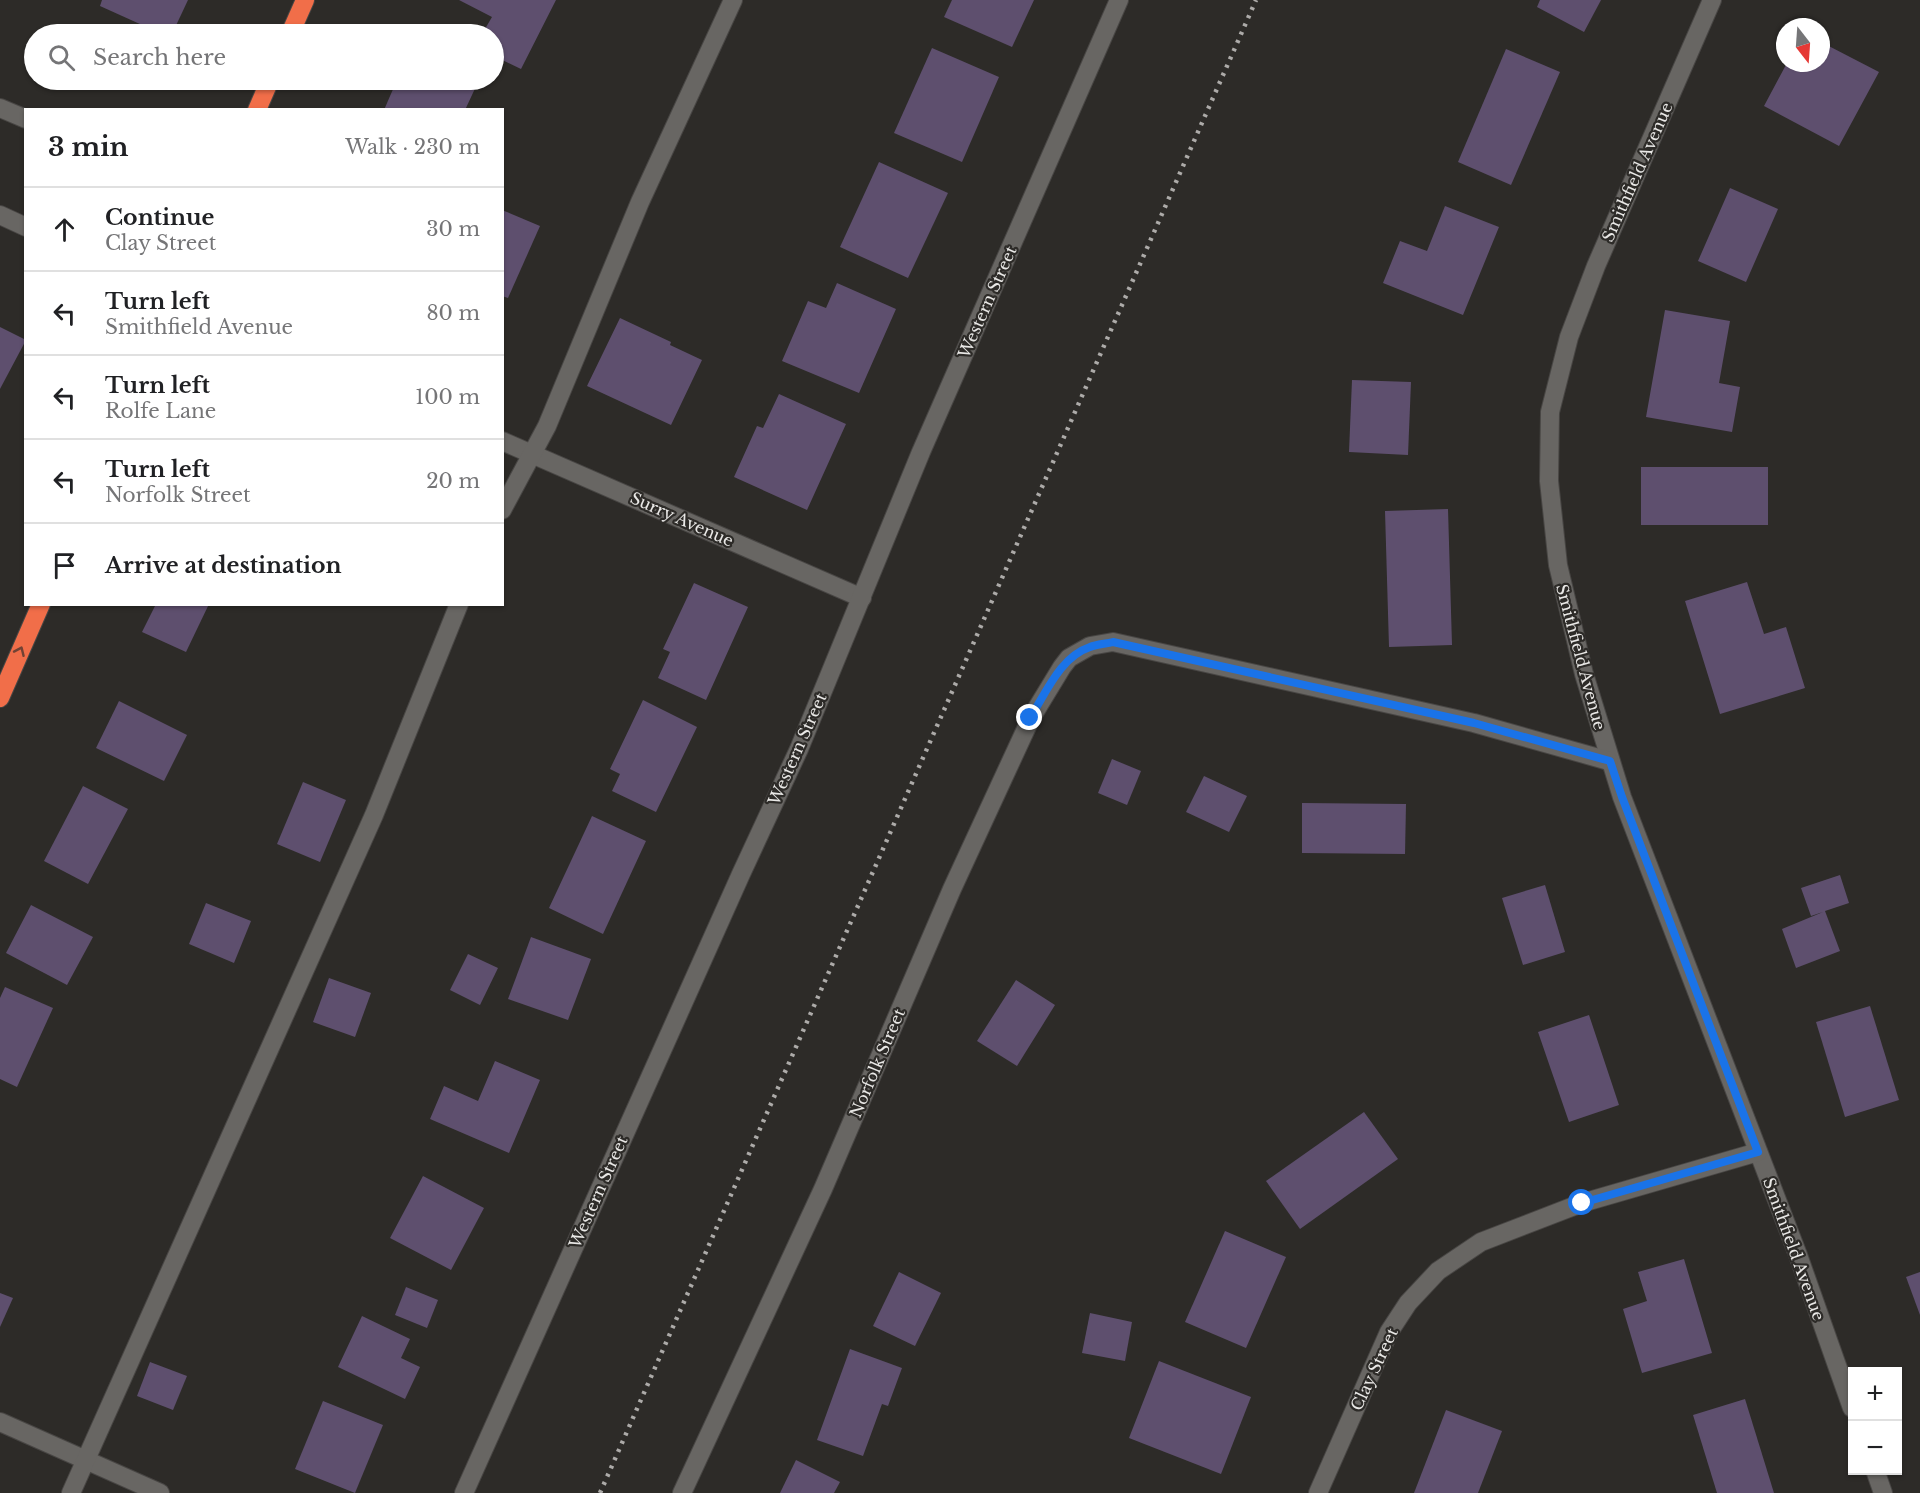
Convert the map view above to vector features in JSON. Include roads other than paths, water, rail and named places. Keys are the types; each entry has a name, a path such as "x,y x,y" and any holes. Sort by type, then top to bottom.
{"highway":[{"path":"294,24 305,0"},
{"path":"258,108 266,90"},
{"path":"2,686 40,606"}],"street":[{"path":"504,506 547,426 640,202 733,0"},
{"name":"Western Street","path":"464,1493 799,749 926,441 1119,0"},
{"name":"Smithfield Avenue","path":"1712,0 1596,266 1569,337 1550,412 1548,481 1558,565 1584,674 1610,761 1848,1397"},
{"path":"0,108 24,118"},
{"path":"0,215 24,226"},
{"name":"Surry Avenue","path":"504,442 862,598"},
{"path":"70,1493 374,815 458,606"},
{"name":"Norfolk Street","path":"682,1493 823,1189 952,889 1030,718 1069,658 1090,646 1113,642 1474,723 1610,761"},
{"name":"Clay Street","path":"1318,1493 1389,1332 1408,1303 1438,1271 1481,1242 1582,1203 1758,1152"},
{"path":"0,1422 160,1493"},
{"path":"1877,1475 1883,1493"}],"railway":[{"path":"600,1493 1256,0"}]}
